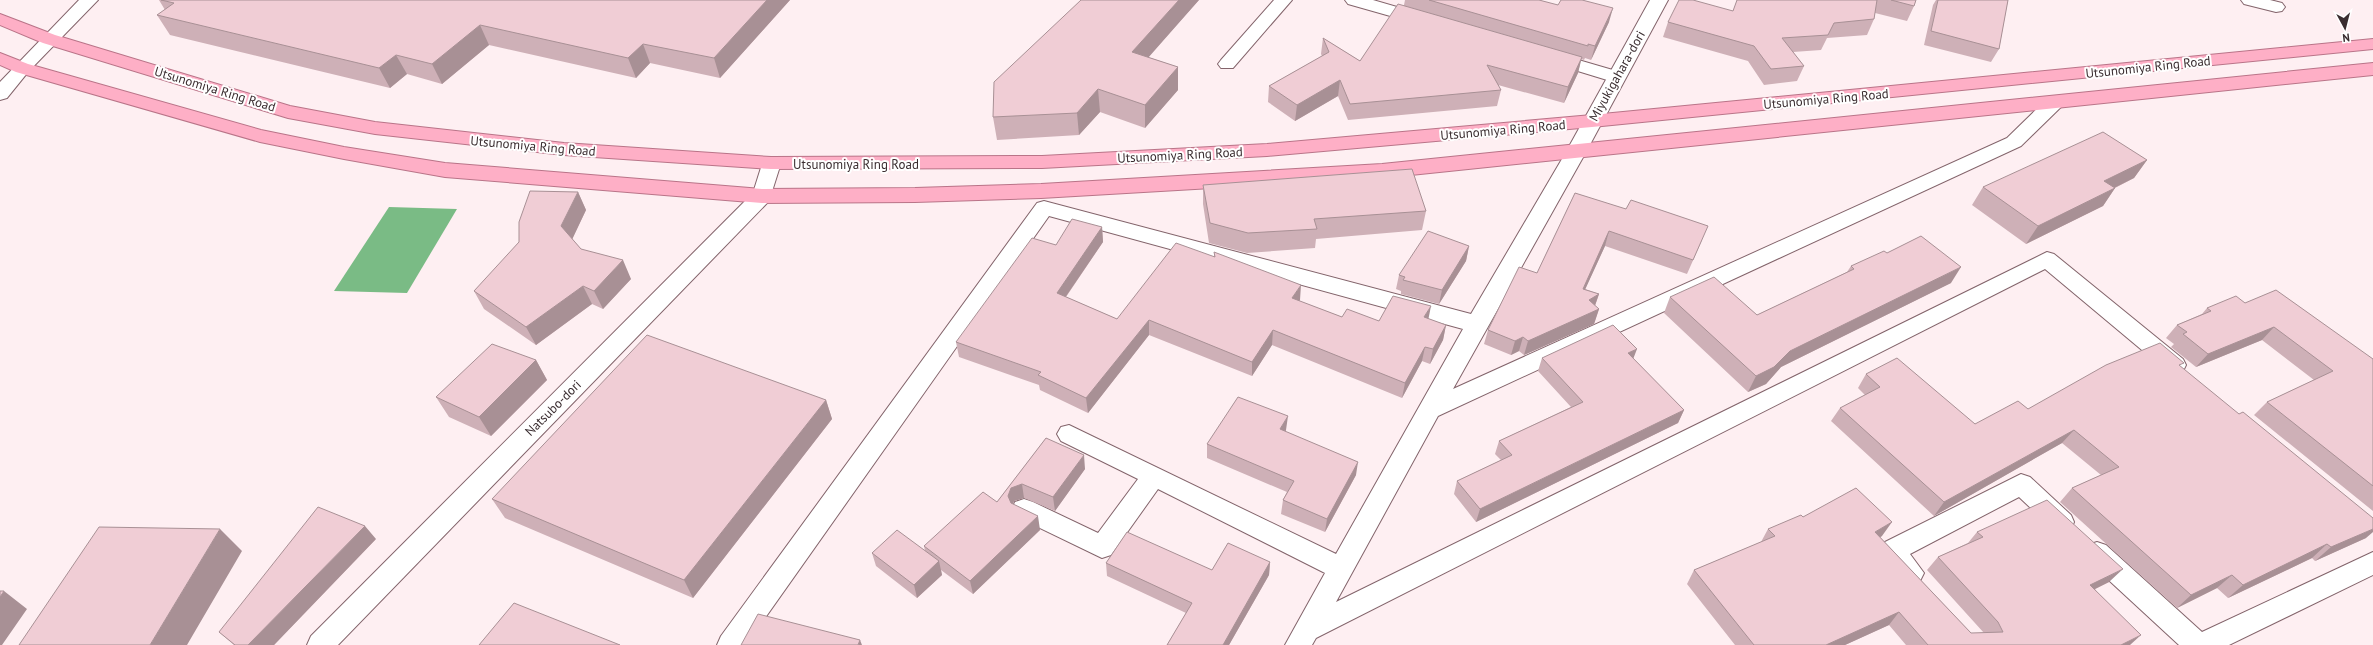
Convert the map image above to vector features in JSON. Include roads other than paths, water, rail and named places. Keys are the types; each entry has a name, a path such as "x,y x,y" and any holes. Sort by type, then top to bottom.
{"highway":[{"name":"Utsunomiya Ring Road","path":"0,19 49,39 288,112 375,128 564,149 771,163 932,164 1146,158 1371,142 2373,44"},
{"path":"2285,53 2373,40"},
{"name":"Utsunomiya Ring Road","path":"0,58 22,68 260,136 344,153 452,170 634,187 762,196 914,195 1043,199 1382,171 2373,70"}],"street":[{"path":"0,94 49,39 89,0"},
{"path":"1227,64 1284,0"},
{"path":"1354,0 1436,24"},
{"name":"Miyukigahara-dori","path":"1303,637 1477,324 1576,152 1658,0"},
{"path":"2250,0 2276,6"},
{"path":"1533,52 1617,77"},
{"path":"1430,409 2014,142 2055,102"},
{"name":"Natsubo-dori","path":"320,645 762,196 771,163"},
{"path":"730,645 1043,199 1477,324"},
{"path":"1303,637 2047,259 2194,381"},
{"path":"1069,434 1342,569"},
{"path":"1024,509 1102,547 1154,476"},
{"path":"1929,592 1892,551 2021,484 2198,645"},
{"path":"2202,645 2373,563"}]}
